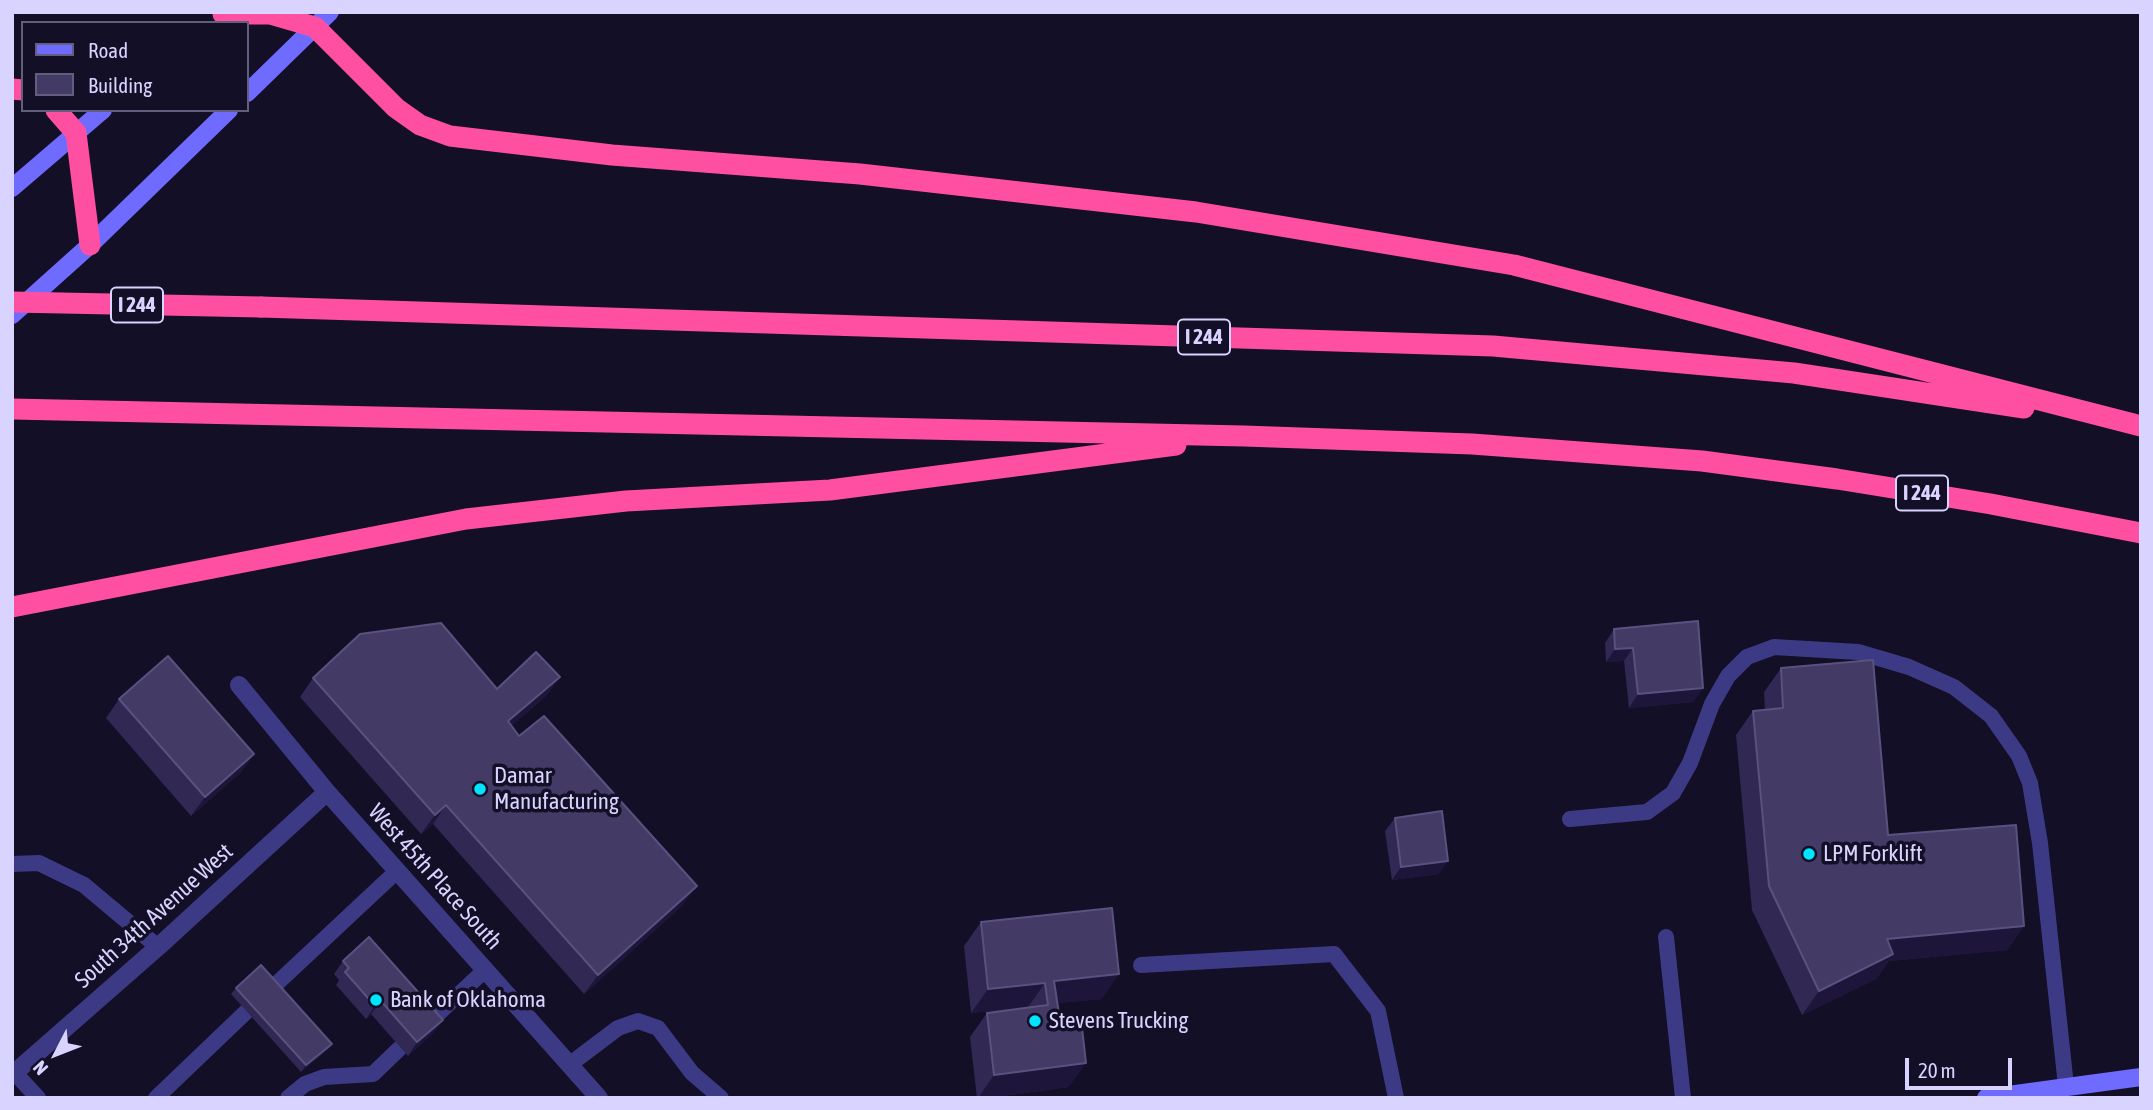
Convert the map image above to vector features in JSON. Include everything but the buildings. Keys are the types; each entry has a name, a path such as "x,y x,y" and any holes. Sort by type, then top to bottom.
{"highway":[{"path":"220,16 270,14 323,20 396,108 420,125 450,136 612,155 860,174 1196,212 1514,265 2141,426"},
{"path":"58,112 76,132 90,245"},
{"name":"I 244","path":"12,302 261,307 1493,346 1794,373 2141,426"},
{"name":"I 244","path":"12,409 1244,436 1472,444 1702,461 1875,485 2141,533"},
{"path":"12,607 466,519 625,501 830,490 1244,436"}],"main road":[{"path":"248,92 323,20"},
{"path":"12,188 101,112"},
{"path":"12,316 90,245 227,112"},
{"path":"1986,1098 2141,1077"}],"street":[{"name":"West 45th Place South","path":"239,685 327,792 599,1098"},
{"name":"South 34th Avenue West","path":"13,1074 158,947 327,792"}],"lane":[{"path":"1570,819 1647,812 1673,793 1690,764 1712,704 1728,676 1747,657 1774,647 1858,652 1909,667 1954,687 1991,716 2019,756 2030,783 2040,844 2066,1086"},
{"path":"12,864 40,863 84,885 158,947"},
{"path":"272,988 397,871"},
{"path":"1667,937 1683,1098"},
{"path":"1141,965 1334,954 1378,1011 1396,1098"},
{"path":"426,1025 485,970"},
{"path":"156,1098 247,1012"},
{"path":"569,1065 618,1027 638,1021 658,1028 692,1073 721,1098"},
{"path":"288,1098 305,1084 324,1077 373,1074 401,1048"},
{"path":"13,1074 38,1098"}],"place":[{"name":"Damar Manufacturing","path":"480,789"},
{"name":"LPM Forklift","path":"1809,854"},
{"name":"Bank of Oklahoma","path":"376,1000"},
{"name":"Stevens Trucking","path":"1035,1021"}]}
